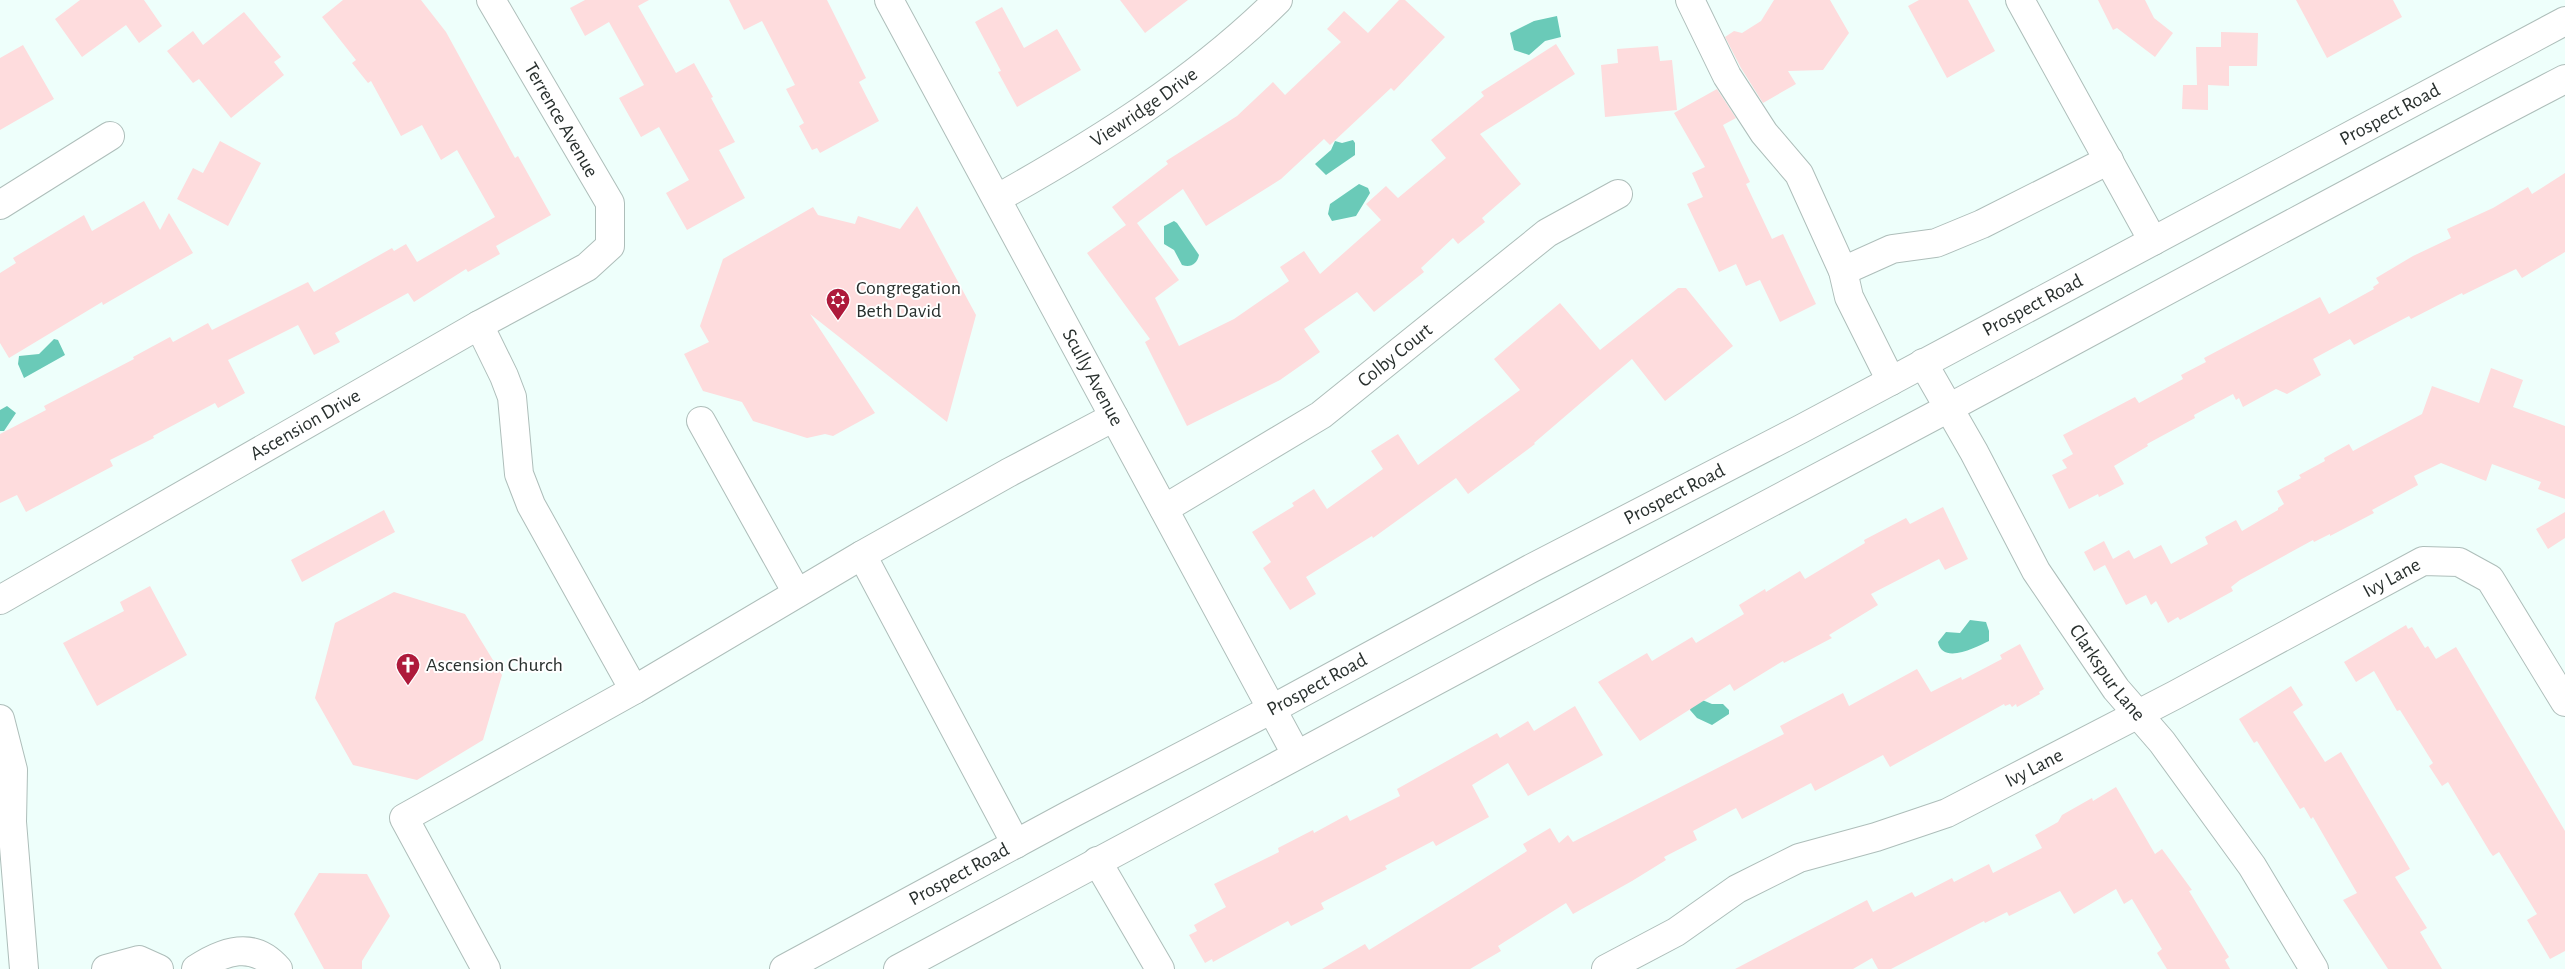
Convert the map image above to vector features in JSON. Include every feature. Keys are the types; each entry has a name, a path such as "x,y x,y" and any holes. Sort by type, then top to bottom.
{"street":[{"name":"Terrence Avenue","path":"491,0 610,203 610,246"},
{"name":"Scully Avenue","path":"890,0 1296,754"},
{"name":"Viewridge Drive","path":"998,198 1076,154 1185,82 1278,0"},
{"path":"1690,0 1727,76 1764,133 1799,174 1843,271 1849,297 1891,381"},
{"path":"2020,0 2153,241"},
{"name":"Prospect Road","path":"784,969 1530,569 1891,381 2283,169 2565,21"},
{"path":"898,969 1296,754 1949,408 2188,277 2565,79"},
{"path":"0,204 110,136"},
{"path":"1843,271 1892,249 1936,242 1982,224 2109,160"},
{"name":"Colby Court","path":"1164,509 1321,416 1547,233 1618,194"},
{"name":"Ascension Drive","path":"0,600 480,325 587,267 610,246"},
{"path":"480,325 512,397 519,474 531,505 634,690"},
{"name":"Clarkspur Lane","path":"1923,363 2036,571 2116,689 2162,742 2252,866 2314,969"},
{"path":"486,969 404,818 634,690 862,555 1008,473 1114,417"},
{"path":"700,421 797,593"},
{"path":"862,555 1016,844"},
{"name":"Ivy Lane","path":"1606,969 1676,932 1737,889 1799,858 1876,836 1946,813 2138,715 2423,561 2459,562 2490,579 2565,702"},
{"path":"0,719 13,770 6,822 24,969"},
{"path":"1097,861 1160,969"},
{"path":"196,969 217,956 230,952 243,952 262,956 278,969"},
{"path":"106,969 139,960 160,969"}],"shaded area":[{"path":"1557,16 1561,37 1545,41 1529,55 1514,50 1510,33 1534,21"},
{"path":"1353,140 1355,143 1355,155 1326,175 1315,164 1331,150 1335,141 1342,143"},
{"path":"1359,184 1368,188 1370,193 1356,216 1332,221 1328,214 1330,204"},
{"path":"1174,221 1199,255 1191,266 1182,265 1174,250 1164,244 1164,226"},
{"path":"54,339 58,340 65,355 24,378 18,364 19,356 39,354"},
{"path":"7,406 16,413 4,431 0,431 0,410"},
{"path":"1970,620 1986,622 1989,631 1989,641 1960,652 1946,652 1941,649 1938,642 1946,632 1960,633"},
{"path":"1700,699 1712,704 1723,704 1729,710 1729,714 1712,725 1697,718 1690,710 1691,705"}],"building":[{"path":"80,0 144,0 162,26 139,43 126,25 82,57 55,19"},
{"path":"343,0 421,0 446,32 515,158 518,156 551,215 496,246 500,254 468,272 466,269 414,302 408,293 335,333 340,342 314,355 298,325 228,360 245,393 218,408 215,403 153,436 154,438 110,460 113,466 26,512 17,495 0,503 0,434 46,410 44,406 134,359 133,357 170,337 173,342 208,323 212,330 308,282 314,292 392,248 394,251 406,244 417,262 495,217 457,150 441,160 422,125 401,136 371,81 368,83 352,63 356,60 322,17"},
{"path":"585,0 649,0 638,6 676,73 694,63 735,142 719,150 745,198 687,230 666,193 689,180 659,127 641,137 619,98 644,85 609,22 585,36 570,8"},
{"path":"729,0 827,0 866,78 859,82 879,121 820,153 817,148 812,150 799,126 804,123 786,89 795,85 762,21 744,30"},
{"path":"1120,0 1188,0 1145,33"},
{"path":"1399,0 1405,0 1445,37 1394,91 1391,88 1330,145 1324,139 1281,179 1206,226 1183,189 1137,223 1179,280 1155,298 1179,346 1234,319 1289,281 1280,267 1304,251 1320,274 1381,220 1366,204 1386,186 1398,198 1446,158 1431,140 1484,96 1481,92 1556,44 1575,74 1480,134 1521,184 1482,218 1485,222 1458,244 1453,238 1421,268 1424,272 1374,312 1357,292 1304,329 1320,352 1280,380 1187,426 1145,342 1150,339 1087,253 1126,225 1112,207 1168,164 1166,161 1237,116 1273,82 1285,95 1341,42 1327,29 1344,11 1368,33"},
{"path":"1774,0 1830,0 1849,33 1823,70 1788,71 1796,84 1763,103 1741,68 1725,37 1734,31 1742,33 1761,21"},
{"path":"1919,0 1968,0 1995,51 1947,78 1908,6"},
{"path":"2098,0 2145,0 2154,18 2173,33 2155,57 2117,28 2113,30"},
{"path":"2296,0 2393,0 2402,17 2327,58"},
{"path":"1002,7 1024,48 1057,29 1081,70 1017,107 998,72 1001,71 975,22"},
{"path":"244,12 281,57 274,62 284,75 231,118 199,79 193,83 167,51 193,31 203,45"},
{"path":"2221,32 2258,33 2257,66 2229,66 2229,86 2208,85 2208,110 2182,109 2183,85 2197,85 2196,47 2221,47"},
{"path":"23,45 54,99 0,130 0,58"},
{"path":"1658,46 1660,61 1672,60 1677,110 1605,117 1601,65 1618,63 1617,49"},
{"path":"1717,89 1736,118 1723,125 1750,182 1746,184 1772,239 1783,234 1816,304 1780,322 1760,280 1746,286 1736,264 1719,272 1687,204 1703,197 1692,173 1705,167 1674,113"},
{"path":"220,141 261,163 228,226 177,199 193,168 203,173"},
{"path":"2565,173 2565,252 2522,278 2516,269 2463,295 2462,293 2411,319 2409,316 2354,345 2350,339 2313,359 2321,375 2287,394 2276,389 2243,407 2239,398 2236,400 2233,394 2194,415 2195,418 2147,444 2148,446 2114,466 2124,484 2099,497 2098,494 2069,509 2052,475 2067,468 2062,460 2073,454 2063,435 2135,397 2139,403 2183,379 2181,375 2206,362 2204,358 2320,297 2329,314 2374,289 2373,287 2379,283 2376,278 2413,256 2451,238 2447,229 2493,208 2528,187 2532,194"},
{"path":"144,201 160,230 169,213 193,253 103,305 102,302 9,358 0,343 0,273 16,263 13,258 84,215 92,231"},
{"name":"Congregation Beth David","path":"917,206 976,315 947,422 810,314 875,413 833,436 825,434 807,438 753,421 742,402 703,391 684,354 709,342 700,326 723,259 813,207 818,215 855,224 858,216 900,229"},
{"path":"1678,288 1686,288 1733,346 1665,401 1632,359 1535,444 1468,494 1456,478 1373,538 1372,536 1306,577 1316,594 1290,610 1263,568 1271,562 1252,532 1294,506 1292,503 1314,489 1327,509 1383,469 1371,451 1398,434 1418,465 1520,390 1494,359 1560,303 1600,350"},
{"path":"2491,368 2523,380 2513,407 2565,426 2565,499 2538,489 2541,482 2492,464 2486,481 2441,463 2414,476 2418,485 2372,510 2374,513 2330,536 2330,534 2314,542 2313,540 2240,580 2231,587 2233,591 2180,620 2178,617 2168,623 2156,601 2151,605 2146,595 2126,605 2105,565 2094,571 2084,552 2104,541 2113,559 2129,550 2134,559 2161,545 2171,564 2208,544 2205,537 2236,520 2242,531 2278,510 2284,504 2277,491 2301,478 2299,475 2325,461 2324,458 2349,444 2353,451 2422,414 2432,386 2479,403"},
{"path":"1943,507 1968,559 1945,570 1939,559 1871,594 1878,605 1829,635 1832,638 1784,663 1783,661 1734,691 1730,684 1640,741 1598,682 1647,653 1652,661 1692,637 1696,643 1744,614 1739,605 1765,589 1766,592 1800,571 1805,579 1865,543 1864,540 1906,518 1910,524"},
{"path":"384,510 395,532 302,582 291,560"},
{"path":"2565,512 2565,538 2548,549 2536,529"},
{"path":"150,586 187,655 97,706 63,643 124,611 120,602"},
{"name":"Ascension Church","path":"394,592 465,614 502,675 483,740 417,780 353,765 315,698 335,623"},
{"path":"2406,625 2408,629 2412,627 2425,648 2428,646 2436,659 2456,647 2565,831 2565,951 2550,959 2527,920 2537,914 2499,852 2493,856 2490,852 2448,782 2442,786 2429,766 2433,763 2400,710 2397,711 2374,671 2356,682 2344,662"},
{"path":"2020,644 2044,689 2039,692 2040,694 2017,707 2016,704 2012,707 2010,704 2005,706 2004,704 1890,767 1883,755 1815,791 1811,783 1742,819 1736,808 1693,831 1697,840 1664,857 1666,860 1632,881 1573,914 1566,903 1498,946 1501,951 1470,969 1322,969 1365,944 1369,950 1458,895 1527,851 1523,844 1550,828 1559,843 1568,835 1573,842 1784,734 1780,726 1843,693 1849,706 1917,669 1931,692 1961,677 1962,680 2002,659 2000,655"},
{"path":"2291,686 2303,705 2293,712 2325,762 2341,752 2410,869 2395,877 2427,928 2420,932 2442,969 2388,969 2343,900 2357,893 2313,817 2311,819 2304,807 2300,809 2257,741 2254,743 2239,719"},
{"path":"1575,706 1603,755 1528,796 1508,763 1472,785 1489,817 1436,846 1433,841 1385,866 1387,869 1321,903 1324,909 1291,926 1288,921 1213,962 1212,959 1205,963 1189,935 1197,931 1194,925 1226,907 1214,884 1279,852 1278,848 1313,830 1314,833 1347,815 1350,821 1400,796 1397,789 1497,733 1500,738 1528,721 1534,731"},
{"path":"2116,787 2155,854 2162,849 2192,890 2189,891 2229,957 2225,960 2230,969 2167,969 2157,953 2162,949 2132,899 2124,904 2116,889 2074,914 2060,891 2009,916 2007,912 1985,923 1984,921 1891,969 1878,969 1872,958 1853,969 1735,969 1867,900 1873,912 1912,892 1915,897 1952,878 1954,882 1989,864 1993,873 2042,848 2035,835 2058,822 2062,815 2092,798 2093,801"},
{"path":"319,873 367,874 390,916 362,961 362,969 324,969 294,914"}],"place":[{"name":"Congregation Beth David","path":"838,321"},
{"name":"Ascension Church","path":"408,686"}]}
